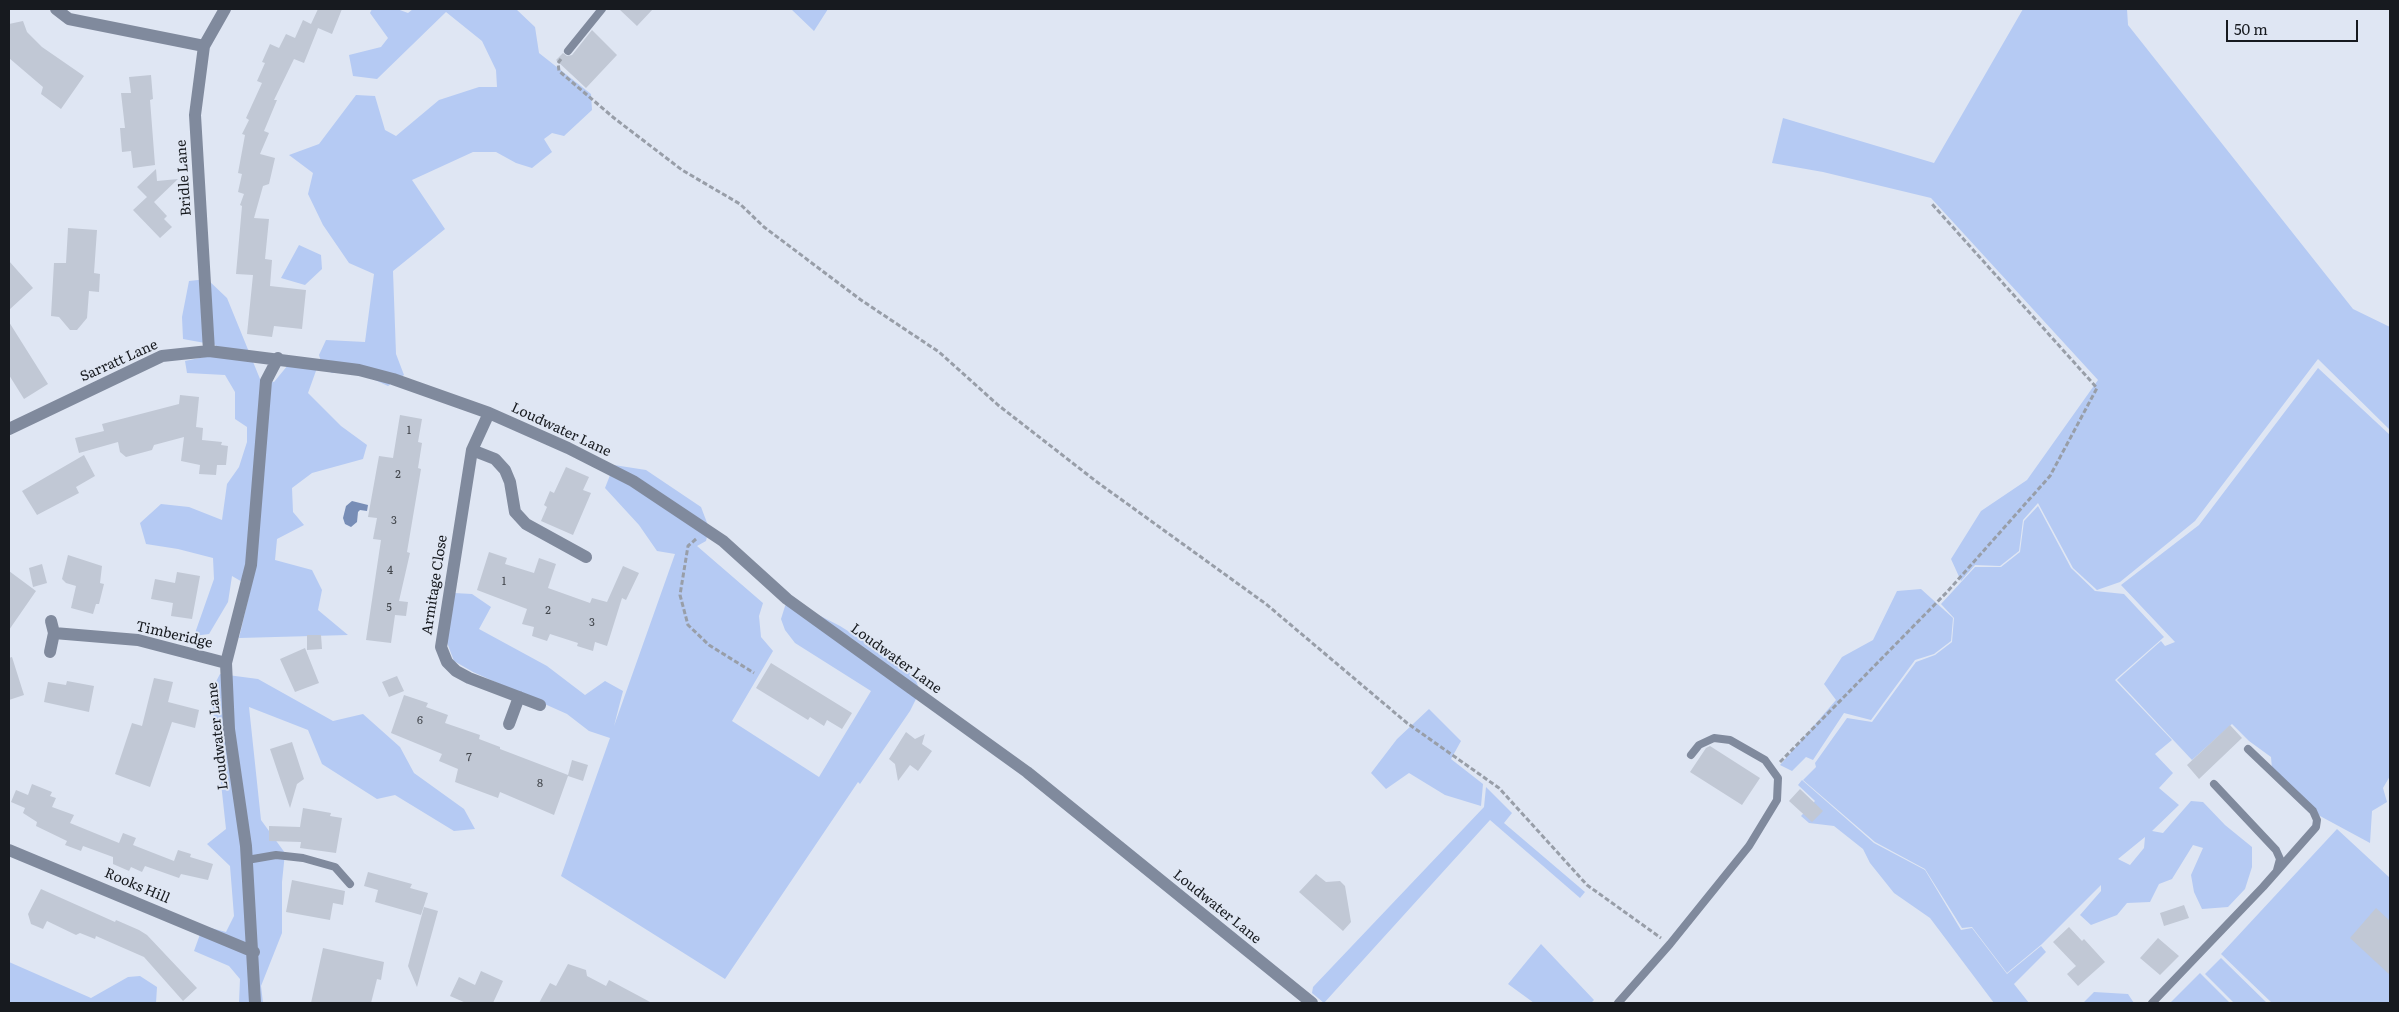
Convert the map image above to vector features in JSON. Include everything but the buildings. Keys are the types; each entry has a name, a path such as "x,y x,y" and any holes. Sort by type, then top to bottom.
{"street":[{"path":"56,9 69,19 204,46"},
{"name":"Bridle Lane","path":"209,351 195,115 204,46 225,9"},
{"name":"Sarratt Lane","path":"9,429 162,356 209,351 278,358"},
{"name":"Loudwater Lane","path":"255,1003 248,860 230,729 226,663 251,565 266,381 278,358 359,370 394,379 489,413 568,448 633,481 723,541 787,599 1027,772 1312,1003"},
{"name":"Armitage Close","path":"489,413 472,450 441,647 447,662 456,671 540,705"},
{"path":"472,450 496,459 505,470 510,482 515,512 526,524 586,557"},
{"name":"Timberidge","path":"50,652 53,627 138,640 226,663"},
{"path":"509,724 519,697"},
{"name":"Rooks Hill","path":"9,850 254,952"}],"lane":[{"path":"568,51 602,9"},
{"path":"1618,1003 1670,944 1749,846 1763,826 1777,800 1778,778 1765,760 1730,740 1714,738 1699,745 1691,755"},
{"path":"2152,1003 2277,872 2316,827 2317,820 2313,811 2248,749"},
{"path":"2214,784 2276,850 2280,859 2277,872"},
{"path":"248,860 276,855 303,858 335,867 350,884"}],"path":[{"path":"568,51 558,63 559,72 586,95 682,170 740,204 764,227 861,300 939,352 998,405 1097,482 1266,604 1407,723 1499,788 1587,885 1670,944"},
{"path":"1772,770 1947,592 2050,476 2097,388 1932,204"},
{"path":"706,530 688,546 680,595 688,625 709,645 754,673"}],"shaded area":[{"path":"372,9 397,9 408,13 413,9 516,9 535,27 539,53 591,94 592,110 564,136 552,133 544,139 552,152 532,168 516,163 496,152 473,152 412,180 445,229 393,271 396,354 404,375 388,386 360,373 332,373 323,368 319,355 326,340 365,342 374,274 349,263 323,225 308,194 313,173 289,155 319,144 356,95 375,96 385,130 396,136 439,100 479,87 497,87 496,70 482,41 446,12 377,79 353,76 349,55 381,47 388,38 370,13"},
{"path":"791,9 828,9 814,31"},
{"path":"2023,9 2127,9 2128,25 2353,309 2390,327 2390,430 2318,359 2195,521 2120,582 2097,590 2073,568 2038,503 2023,520 2019,551 2000,566 1975,565 1961,581 1951,559 1981,511 2027,480 2098,380 1931,198 1823,172 1772,163 1783,118 1934,163"},
{"path":"299,245 321,255 322,269 305,285 281,278"},
{"path":"207,279 227,298 260,379 274,382 288,365 317,368 308,393 341,426 367,445 363,459 312,473 292,488 293,512 304,525 277,539 275,560 312,570 322,590 318,610 348,635 239,638 251,587 232,576 228,602 209,634 194,636 214,579 213,558 178,549 146,544 140,523 161,504 189,507 222,520 227,484 239,467 247,442 247,427 235,419 235,392 225,375 187,373 185,361 209,356 216,345 183,339 182,317 189,281"},
{"path":"2318,368 2390,435 2390,776 2383,788 2387,802 2372,811 2370,843 2320,816 2272,769 2271,757 2249,741 2232,724 2192,760 2117,680 2161,641 2165,646 2175,642 2121,585 2199,525"},
{"path":"614,465 646,470 701,507 709,528 706,541 697,546 763,603 759,616 761,637 773,651 732,721 819,777 871,691 795,643 785,630 781,619 786,603 801,606 840,626 883,653 914,676 920,691 910,711 860,784 858,782 725,979 561,876 610,738 589,731 567,714 473,672 454,661 446,640 454,593 472,594 491,607 479,629 547,666 585,695 605,681 623,691 614,726 675,554 657,551 639,525 605,488"},
{"path":"352,501 368,505 367,511 360,510 358,512 357,522 351,527 345,524 343,518 346,506"},
{"path":"2038,506 2071,568 2095,591 2124,594 2164,637 2115,680 2172,740 2155,754 2173,773 2159,788 2179,805 2152,831 2163,833 2191,801 2203,802 2225,825 2252,847 2252,867 2245,889 2228,907 2202,909 2194,892 2191,875 2203,848 2193,845 2172,879 2159,884 2150,902 2127,903 2117,915 2091,925 2080,915 2101,891 2101,885 2042,944 2007,973 1972,927 1962,928 1925,869 1875,842 1803,780 1816,767 1815,763 1847,718 1872,722 1916,662 1935,655 1952,642 1954,618 1941,604 1975,567 2001,567 2020,552 2024,521","holes":["2145,837 2144,848 2130,865 2118,859"]},
{"path":"1921,589 1953,618 1951,641 1934,654 1915,660 1871,720 1844,713 1813,760 1806,757 1792,771 1780,765 1836,700 1824,684 1842,657 1873,640 1897,591"},
{"path":"220,674 258,679 333,721 363,714 400,747 414,773 464,809 475,829 454,831 395,795 377,799 322,764 308,730 249,707 261,820 285,853 282,882 282,933 261,986 263,1003 239,1003 240,979 229,966 194,951 203,926 226,932 234,916 230,866 207,844 226,829 211,691"},
{"path":"1429,709 1461,741 1451,759 1483,784 1481,806 1445,795 1409,773 1386,789 1371,773 1397,739"},
{"path":"1802,780 1874,843 1925,870 1961,930 1972,928 2007,974 2041,946 2046,952 2014,984 2029,1003 1994,1003 1930,918 1894,893 1870,863 1863,849 1834,826 1809,823 1801,816 1815,801 1798,785"},
{"path":"1486,787 1512,813 1504,823 1585,892 1580,898 1490,820 1324,1003 1312,993 1313,987 1484,807"},
{"path":"2337,829 2390,878 2390,1003 2272,1003 2221,954"},
{"path":"1541,944 1594,1000 1591,1003 1534,1003 1508,984"},
{"path":"2221,958 2267,1003 2234,1003 2205,974"},
{"path":"9,962 91,998 128,977 140,976 157,987 156,1003 9,1003"},
{"path":"2200,973 2230,1003 2170,1003"},
{"path":"2094,992 2128,994 2134,1003 2083,1003"}]}
